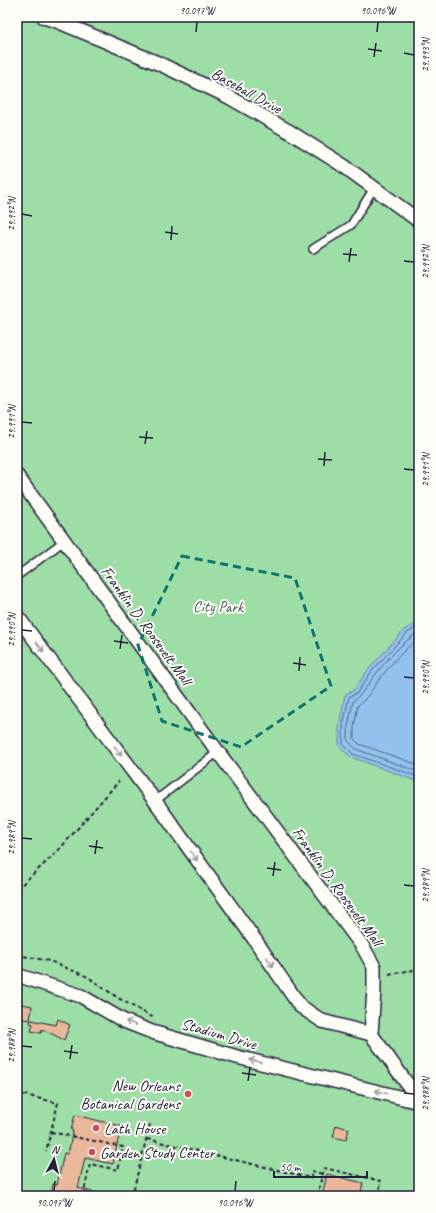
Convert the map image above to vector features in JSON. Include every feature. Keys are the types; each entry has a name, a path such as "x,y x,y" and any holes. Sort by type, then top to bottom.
{"street":[{"name":"Baseball Drive","path":"44,17 160,64 229,97 290,132 344,166 419,221"},
{"name":"Franklin D. Roosevelt Mall","path":"17,476 218,752 363,947 374,967 371,1034"},
{"path":"17,616 155,801 300,1006 322,1021 371,1034 419,1101"},
{"name":"Stadium Drive","path":"17,975 81,996 124,1021 152,1032 237,1057 419,1101"}],"lane":[{"path":"313,249 351,225 374,188"},
{"path":"17,576 64,541"},
{"path":"155,801 218,752"}],"path":[{"path":"17,889 57,852 119,781"},
{"path":"17,955 50,961 88,976 118,998 154,1018"},
{"path":"389,974 419,969"},
{"path":"17,1093 58,1103 46,1151"},
{"path":"132,1196 150,1124"},
{"path":"51,1132 123,1147 118,1170 90,1164 83,1196"},
{"path":"146,1139 311,1178 312,1171 322,1174"},
{"path":"317,1196 324,1168 381,1181 380,1187 384,1196"},
{"path":"84,1192 102,1196"}],"highlighted area":[{"path":"182,556 295,578 331,686 241,747 162,721 138,645"}],"green space":[{"name":"City Park","path":"17,17 419,17 419,1196 17,1196"}],"water":[{"path":"419,622 419,782 351,757 339,746 339,726 345,695 354,690 368,670 404,630"}],"building":[{"path":"17,1003 32,1006 30,1020 17,1018"},
{"path":"58,1019 70,1025 64,1040 42,1029 41,1033 31,1031 33,1024 30,1023 31,1020 56,1025"},
{"path":"75,1115 121,1126 113,1164 85,1158 78,1188 96,1193 96,1196 51,1196 53,1184 57,1185 64,1153 68,1154 73,1131 71,1130"},
{"path":"336,1125 349,1129 346,1140 333,1137"},
{"path":"327,1174 363,1183 360,1196 322,1196"}],"place":[{"name":"New Orleans Botanical Gardens","path":"188,1094"},
{"name":"Lath House","path":"96,1128"},
{"name":"Garden Study Center","path":"92,1152"}]}
